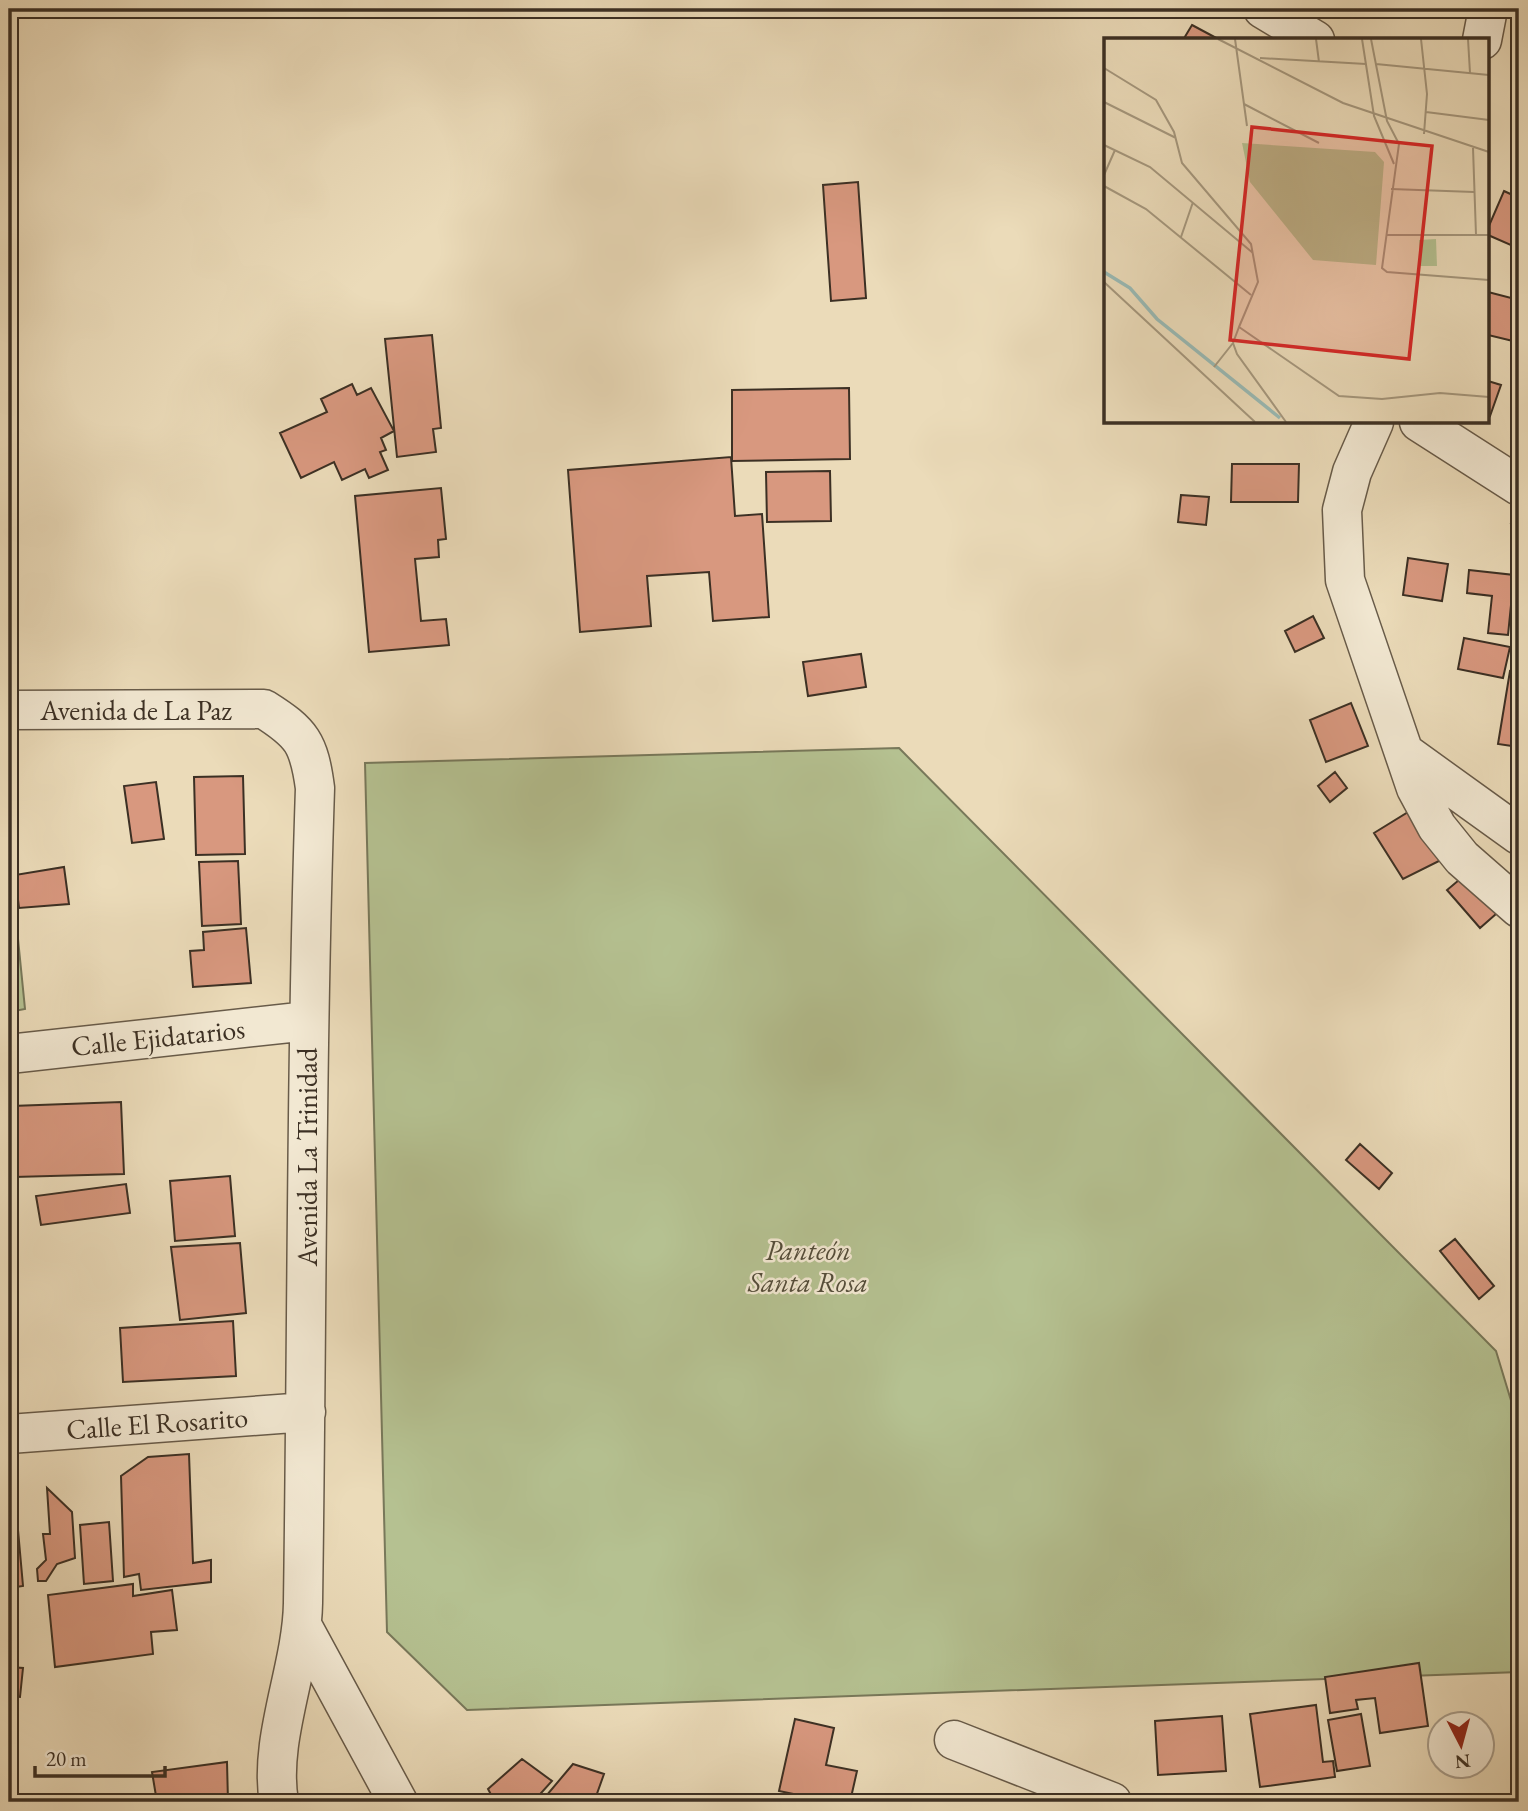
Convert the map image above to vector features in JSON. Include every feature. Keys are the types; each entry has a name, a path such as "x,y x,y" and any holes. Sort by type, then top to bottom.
{"street":[{"path":"1263,9 1312,38"},
{"path":"1482,38 1488,9"},
{"path":"1373,424 1352,471 1342,510 1341,544 1345,580 1416,788 1437,827 1462,858 1519,908"},
{"path":"1422,424 1519,486"},
{"name":"Avenida de La Paz","path":"9,710 264,709"},
{"name":"Avenida La Trinidad","path":"264,709 295,729 306,744 314,776 308,1021 303,1628 279,1756 279,1802"},
{"path":"1405,752 1519,835"},
{"name":"Calle Ejidatarios","path":"9,1054 308,1021"},
{"name":"Calle El Rosarito","path":"9,1434 306,1412"},
{"name":"Avenida La Trinidad","path":"303,1628 398,1802"},
{"path":"954,1740 1112,1802"}],"green space":[{"name":"Panteón Santa Rosa","path":"899,748 1496,1351 1519,1427 1519,1672 467,1710 387,1632 365,763"},
{"path":"9,849 25,1009 9,1012"}],"building":[{"path":"1192,25 1216,38 1184,38"},
{"path":"858,182 866,298 831,301 823,185"},
{"path":"1504,191 1519,198 1519,232 1513,246 1490,236 1490,223"},
{"path":"1490,293 1519,300 1519,315 1513,341 1490,335"},
{"path":"432,335 441,428 433,429 436,452 397,457 385,339"},
{"path":"1490,382 1501,385 1490,416"},
{"path":"352,384 357,395 371,388 394,431 381,438 386,450 380,452 388,470 369,478 365,469 342,480 334,462 301,478 280,433 327,412 321,399"},
{"path":"849,388 850,459 732,461 732,390"},
{"path":"731,457 735,516 762,514 769,617 713,621 709,572 647,576 651,626 580,632 568,470"},
{"path":"1232,464 1299,464 1298,502 1231,502"},
{"path":"830,471 831,521 767,522 766,472"},
{"path":"441,488 446,539 438,540 439,557 415,559 421,621 446,619 449,645 369,652 355,496"},
{"path":"1181,495 1209,497 1206,525 1178,522"},
{"path":"1519,505 1519,526 1511,523"},
{"path":"1408,558 1448,564 1442,601 1403,595"},
{"path":"1469,570 1514,575 1508,635 1488,633 1492,596 1467,593"},
{"path":"1313,616 1324,638 1295,652 1285,631"},
{"path":"1519,617 1519,652 1511,651"},
{"path":"1464,638 1510,647 1503,678 1458,669"},
{"path":"861,654 866,687 808,696 803,662"},
{"path":"1510,671 1519,673 1519,747 1498,744"},
{"path":"1351,703 1368,746 1326,762 1310,720"},
{"path":"1335,772 1347,788 1330,802 1318,786"},
{"path":"243,776 245,854 196,855 194,777"},
{"path":"156,782 164,839 132,843 124,786"},
{"path":"1418,806 1445,858 1403,879 1374,833"},
{"path":"238,861 241,924 202,926 199,862"},
{"path":"64,867 69,904 19,908 15,875"},
{"path":"1471,870 1504,907 1480,928 1447,890"},
{"path":"246,928 251,983 193,987 190,951 204,950 203,932"},
{"path":"121,1102 124,1174 14,1177 12,1106"},
{"path":"1360,1144 1392,1173 1379,1189 1346,1160"},
{"path":"230,1176 235,1236 175,1241 170,1181"},
{"path":"126,1184 130,1213 41,1225 36,1196"},
{"path":"1455,1239 1494,1286 1479,1299 1440,1251"},
{"path":"240,1243 246,1313 180,1320 171,1247"},
{"path":"233,1321 236,1376 123,1382 120,1328"},
{"path":"1519,1362 1519,1380 1514,1364"},
{"path":"189,1454 193,1563 211,1560 211,1582 141,1590 139,1574 124,1577 121,1476 148,1457"},
{"path":"47,1488 72,1512 75,1558 57,1564 46,1581 38,1581 37,1569 46,1560 43,1534 50,1534"},
{"path":"109,1522 113,1581 84,1584 80,1525"},
{"path":"18,1530 23,1586 9,1588 9,1531"},
{"path":"133,1584 133,1596 172,1590 177,1630 151,1632 153,1654 55,1667 48,1595"},
{"path":"1419,1663 1426,1726 1380,1733 1375,1698 1356,1700 1358,1709 1330,1713 1325,1677"},
{"path":"9,1667 23,1668 20,1697 9,1696"},
{"path":"1316,1705 1323,1762 1333,1761 1335,1777 1260,1787 1250,1714"},
{"path":"1361,1714 1370,1766 1337,1771 1328,1720"},
{"path":"1222,1716 1226,1771 1158,1775 1155,1721"},
{"path":"795,1719 834,1728 826,1765 857,1771 850,1802 832,1802 779,1791"},
{"path":"522,1759 552,1781 533,1802 495,1802 488,1789"},
{"path":"227,1762 228,1802 157,1802 152,1772"},
{"path":"573,1764 604,1774 594,1802 541,1802"}]}
